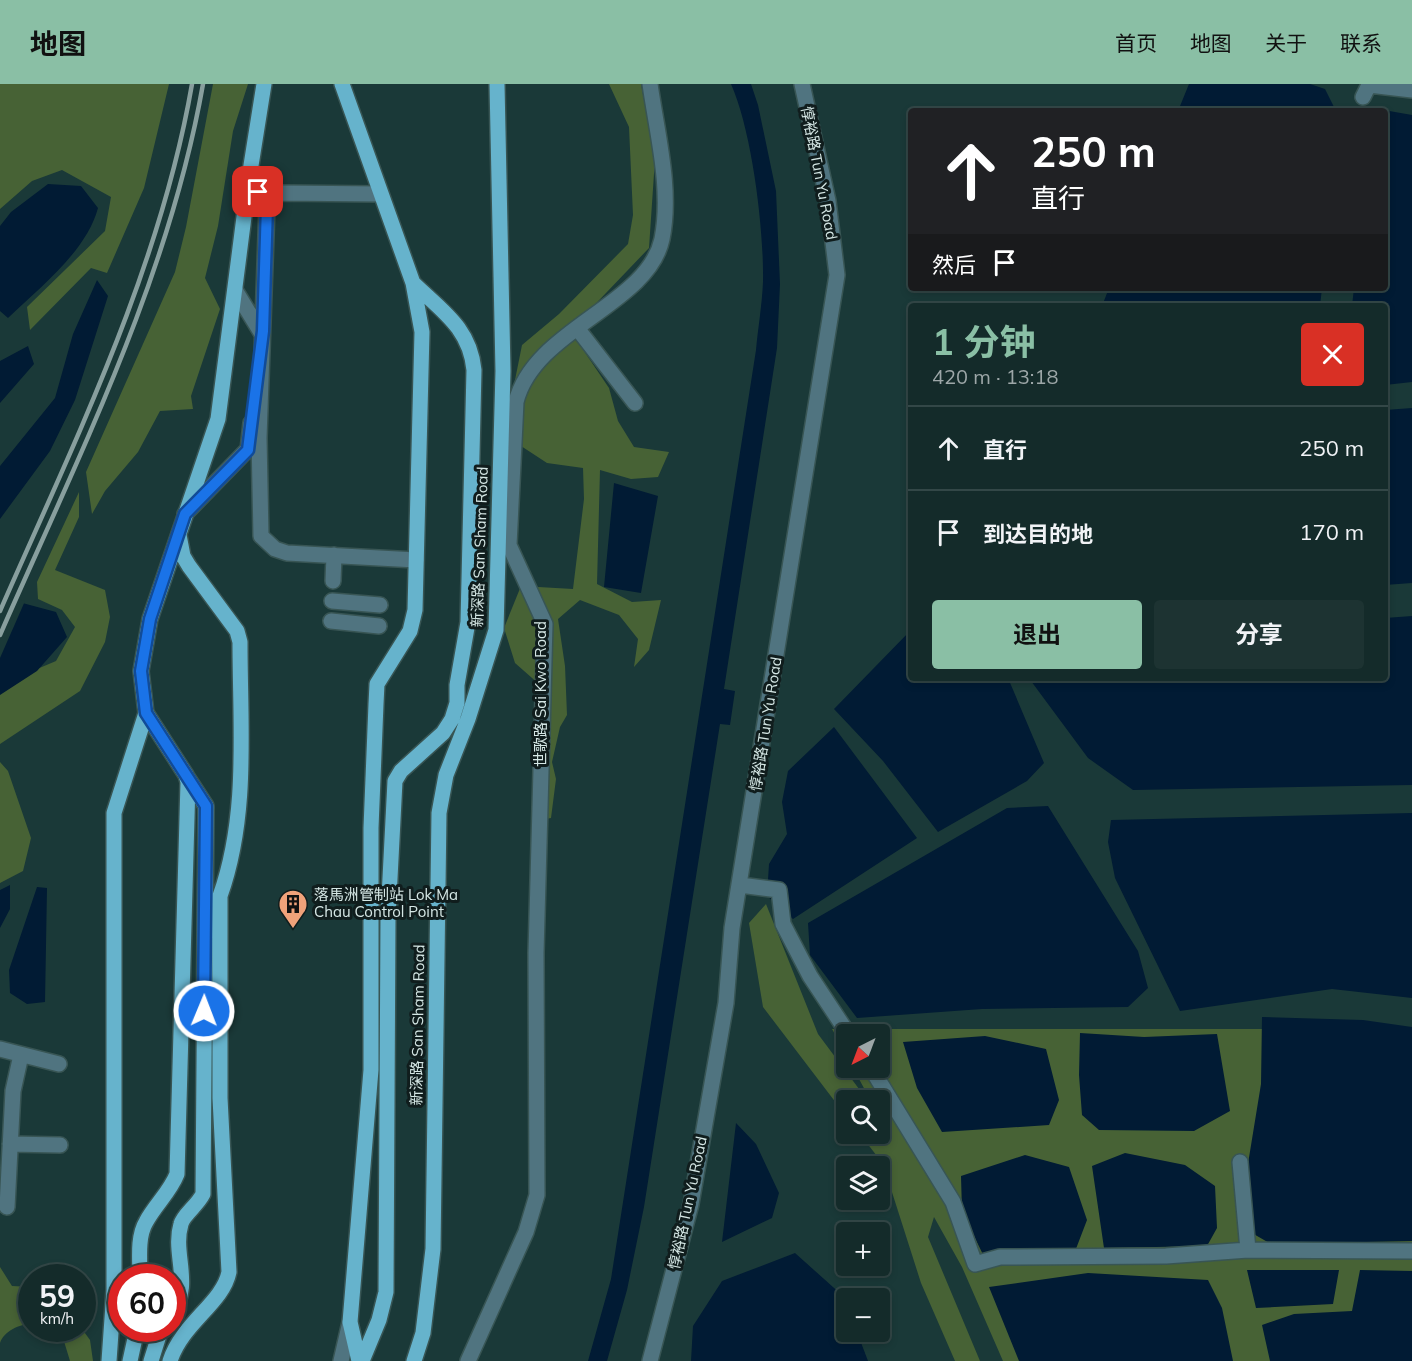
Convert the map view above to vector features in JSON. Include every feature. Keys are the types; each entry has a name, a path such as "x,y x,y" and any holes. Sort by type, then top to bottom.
{"main road":[{"path":"109,1361 114,1290 114,813 146,713 141,671 150,619 219,419 249,178 264,84"},
{"name":"新深路 San Sham Road","path":"342,84 413,284 422,332 415,610 410,631 377,684 371,828 371,1070 350,1322 360,1361"},
{"name":"新深路 San Sham Road","path":"414,1361 425,1322 433,1249 439,813 446,775 468,719 496,630 503,372 497,84"},
{"name":"新深路 San Sham Road","path":"360,1361 380,1320 386,1292 388,917 396,782 401,771 442,733 452,719 468,622 473,406 472,350 464,333 413,284"},
{"path":"170,1361 175,1346 184,1331 222,1289 229,1272 220,1098 220,897 229,870 240,803 240,642 237,632 183,556 179,534"},
{"path":"146,713 206,806 203,1194 198,1206 181,1221 179,1232 181,1264"},
{"path":"140,1264 141,1236 145,1223 173,1185 177,1174 188,782 186,775"},
{"path":"130,1361 134,1342"},
{"path":"151,1361 157,1342"}],"street":[{"name":"世歌路 Sai Kwo Road","path":"468,1361 526,1232 537,1195 536,953 545,624 509,545 516,402 522,382 531,369 652,266 662,239 665,191 650,84"},
{"name":"惇裕路 Tun Yu Road","path":"650,1361 691,1204 726,1003 732,928 837,275 828,201 802,84"},
{"path":"1363,97 1369,85 1412,90"},
{"path":"249,178 267,206 259,438 261,536 275,549 287,553 416,560"},
{"path":"267,206 280,193 380,194"},
{"path":"235,290 263,331 248,450"},
{"path":"577,328 635,403"},
{"path":"185,514 259,438"},
{"path":"333,581 334,555"},
{"path":"332,601 380,605"},
{"path":"331,621 379,626"},
{"path":"740,885 779,890 783,924 810,976 842,1024"},
{"path":"0,1049 58,1064"},
{"path":"7,1207 12,1091 21,1055"},
{"path":"877,1078 953,1202 975,1263 1000,1257 1166,1256 1248,1250 1412,1251"},
{"path":"10,1144 60,1145"},
{"path":"1240,1162 1248,1250"},
{"path":"341,1361 350,1322"}],"green space":[{"path":"0,84 169,84 144,188 107,273 91,268 30,330 27,307 105,231 111,197 62,170 32,181 0,209"},
{"path":"213,84 248,84 233,131 218,226 205,278 220,309 191,396 193,409 160,411 138,452 105,491 92,514 86,472 175,272 186,227"},
{"path":"609,84 641,84 655,159 649,248 584,316 582,348 609,388 618,421 634,447 669,452 658,477 631,479 600,470 597,584 632,602 661,600 649,650 634,667 638,639 619,615 580,600 558,619 565,666 567,715 560,727 552,762 556,779 551,818 535,821 540,685 515,663 504,628 521,586 573,589 584,499 583,468 547,463 521,446 524,405 514,385 522,345 559,314 628,244 633,215 629,127"},
{"path":"79,492 79,517 55,570 105,590 110,617 105,642 80,691 0,744 0,689 4,683 56,661 75,627 62,610 38,599 37,582"},
{"path":"0,762 8,771 31,838 23,871 0,883"},
{"path":"766,904 818,1034 836,1058 836,1078 851,1078 860,1090 836,1090 836,1103 763,1007 749,923"},
{"path":"890,1029 1412,1029 1412,1361 1003,1361 962,1267 934,1217 928,1237 980,1361 955,1361 921,1283 890,1186 890,1156 877,1156 868,1144 890,1144 890,1090 865,1090 858,1078 890,1078"},
{"path":"0,1267 12,1286 18,1286 18,1327 5,1335 0,1343"},
{"path":"64,1342 90,1342 93,1361 70,1361"}],"water":[{"path":"731,84 751,84 758,105 776,191 780,284 777,348 724,689 735,691 730,725 720,724 644,1207 627,1290 607,1361 588,1361 611,1279 761,308 763,260 759,208 751,153"},
{"path":"1189,84 1310,84 1325,89 1334,108 1179,108"},
{"path":"1388,111 1412,115 1412,382 1388,385 1388,303 1352,303 1354,291 1388,291"},
{"path":"48,184 81,186 98,208 92,224 73,254 8,318 0,311 0,226 11,212"},
{"path":"97,280 108,296 75,400 50,451 0,519 0,466 55,398 73,334"},
{"path":"1108,291 1322,291 1320,303 1103,303"},
{"path":"28,346 34,364 0,403 0,361"},
{"path":"1412,408 1412,583 1388,585 1388,410"},
{"path":"614,483 658,496 641,593 604,587"},
{"path":"0,597 56,612 67,637 37,671 0,695"},
{"path":"1412,616 1412,785 1133,790 1088,758 1031,681 1388,681 1388,618"},
{"path":"908,633 908,681 1009,681 1044,763 1027,781 938,832 883,761 834,709"},
{"path":"834,727 917,838 793,919 767,896 769,864 787,834 782,802 788,771"},
{"path":"1048,806 1138,951 1148,988 1128,1007 982,1009 857,1018 810,955 808,923 1007,808"},
{"path":"1412,813 1412,998 1332,989 1180,1011 1115,878 1108,842 1111,820"},
{"path":"10,885 10,909 0,928 0,890"},
{"path":"37,887 47,888 45,1002 27,1004 10,993 9,970"},
{"path":"1262,1017 1363,1020 1412,1027 1412,1241 1271,1244 1238,1225 1261,1084"},
{"path":"1080,1033 1144,1037 1217,1034 1230,1111 1194,1131 1099,1130 1082,1115 1079,1075"},
{"path":"985,1036 1046,1049 1059,1100 1049,1125 942,1132 917,1088 903,1042"},
{"path":"736,1123 756,1144 779,1193 772,1218 722,1242"},
{"path":"1125,1153 1185,1165 1215,1186 1217,1228 1207,1246 1104,1248 1092,1166"},
{"path":"1025,1155 1069,1167 1087,1220 1074,1254 988,1265 962,1211 961,1176"},
{"path":"795,1253 836,1290 836,1342 861,1342 868,1361 691,1361 693,1326 722,1281"},
{"path":"1247,1270 1339,1270 1333,1304 1256,1308"},
{"path":"1360,1270 1412,1271 1412,1361 1270,1361 1262,1325 1294,1314 1352,1311"},
{"path":"1088,1273 1208,1280 1222,1308 1233,1361 1019,1361 989,1287"}],"pier":[{"path":"0,594 25,601 0,658"}],"railway":[{"path":"0,611 85,418 137,287 178,153 192,84"},
{"path":"0,635 90,434 144,297 168,227 188,156 203,84"}],"place":[{"name":"落馬洲管制站 Lok Ma Chau Control Point","path":"293,930"}],"route":[{"path":"204,1011 206,806 146,713 141,671 150,619 185,514 248,450 263,331 267,206 258,192"}]}
